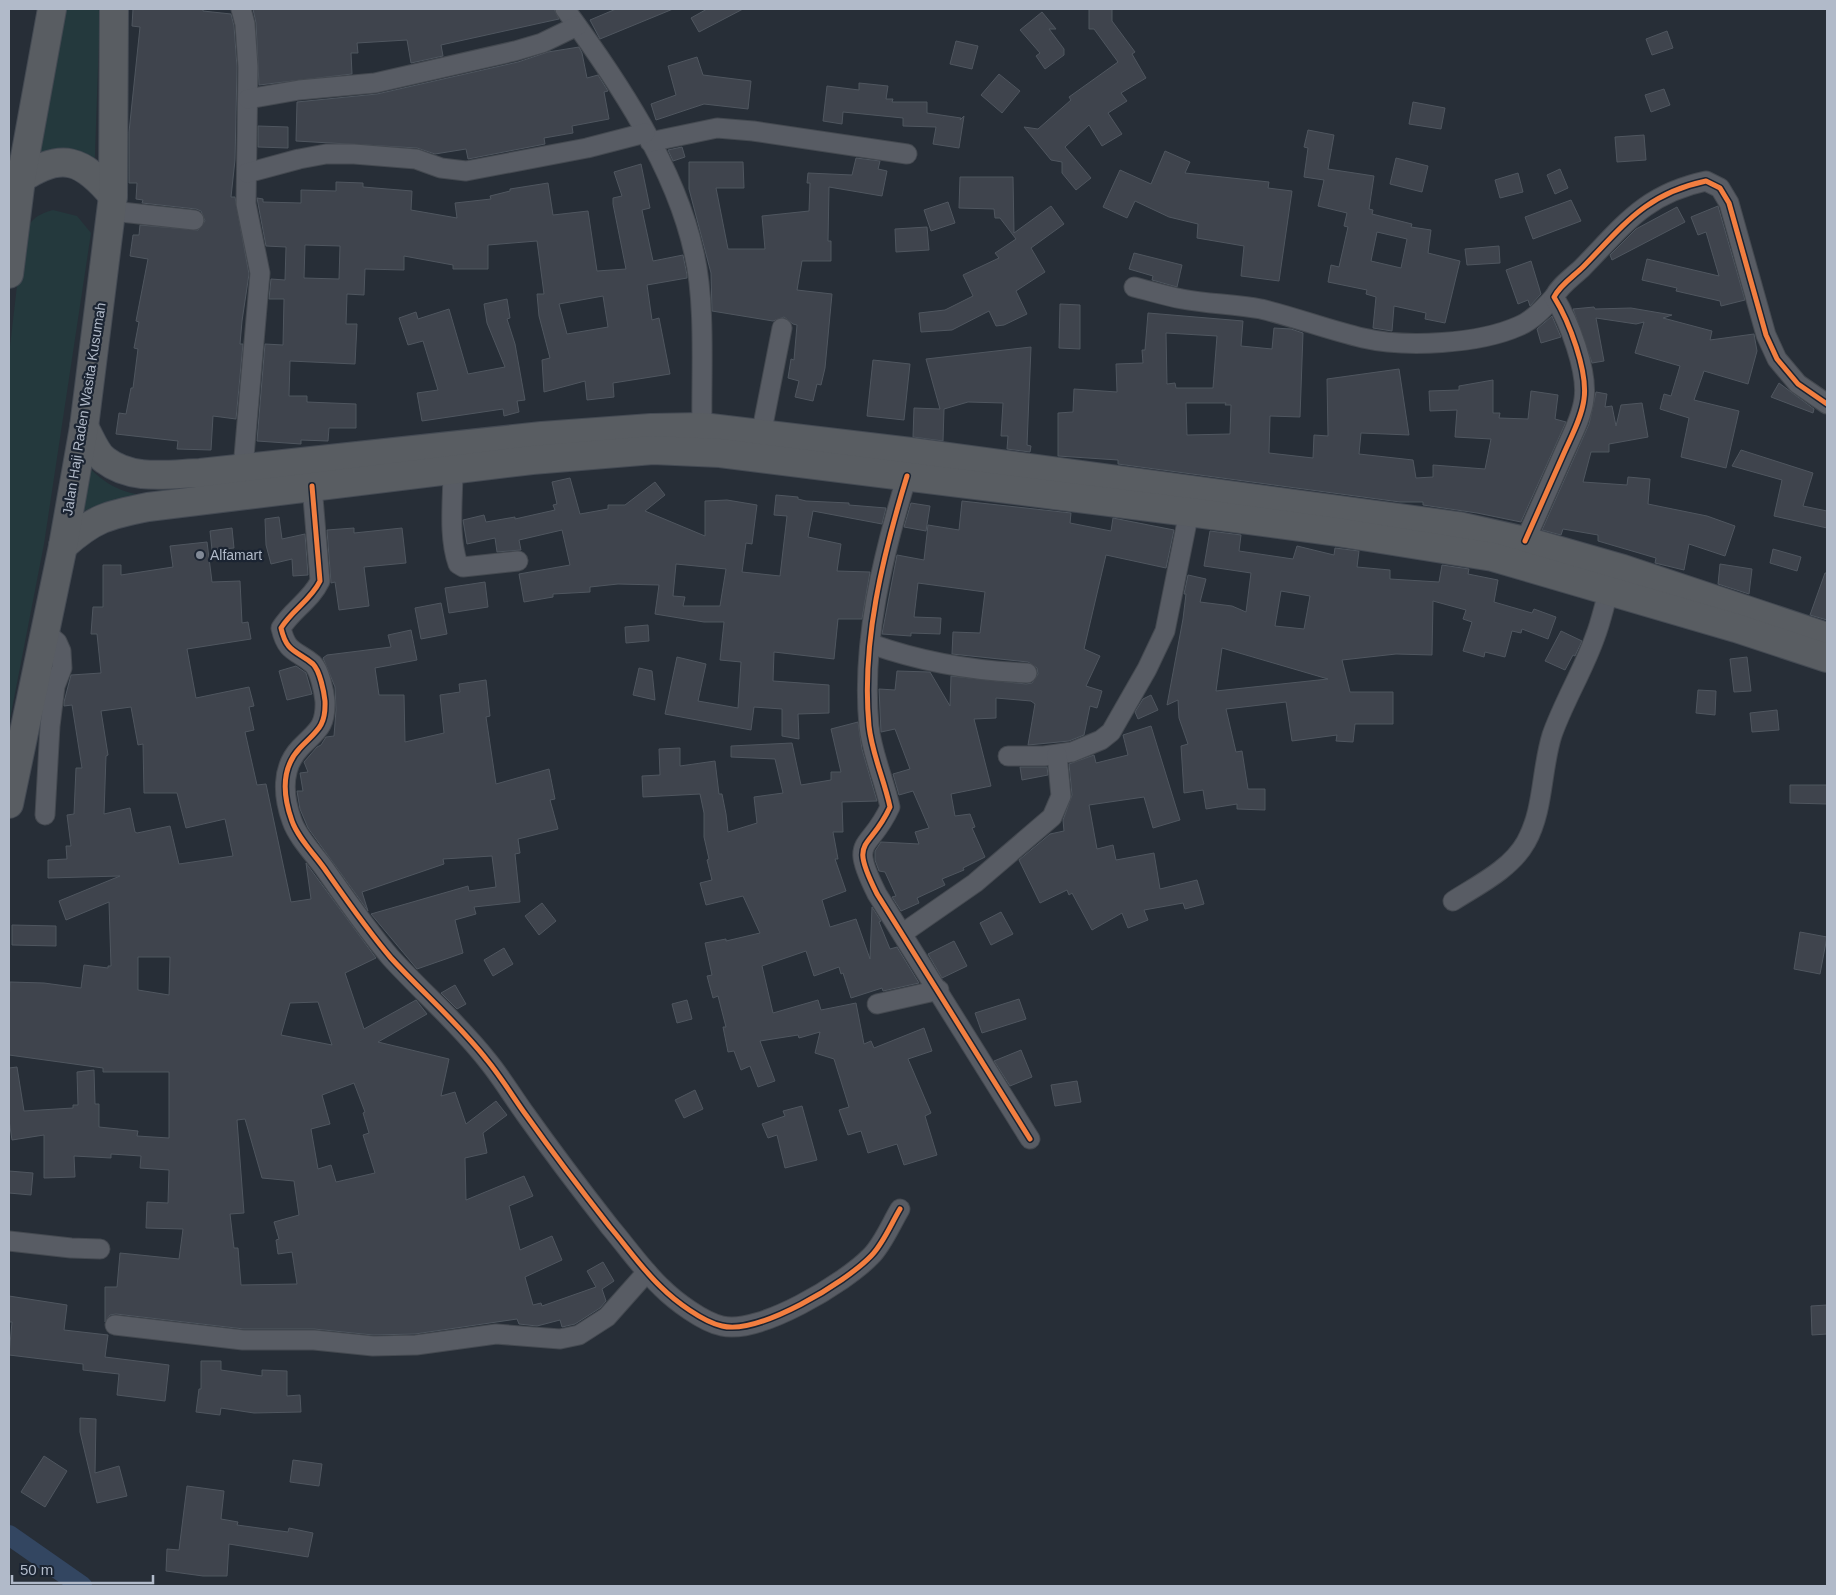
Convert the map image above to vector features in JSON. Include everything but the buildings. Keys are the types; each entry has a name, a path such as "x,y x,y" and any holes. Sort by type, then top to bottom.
{"highway":[{"path":"9,274 12,238 21,180 52,9"},
{"name":"Jalan Haji Raden Wasita Kusumah","path":"9,804 63,546 84,427 113,203 114,9"},
{"path":"21,180 38,168 54,163 71,163 92,173 113,203"},
{"path":"84,427 103,460 127,473 148,475 243,468 436,464 653,450 764,458 907,476 1049,481 1188,512 1337,532 1485,556 1609,590 1827,637"},
{"path":"63,546 83,528 117,513 207,498 312,486 436,464 542,436 651,428 702,428 761,435 1049,481 1458,526 1525,541 1623,569 1827,658"}],"street":[{"path":"241,9 246,39 248,99 246,204 257,252 260,293 243,468"},
{"path":"565,9 612,78 647,138 684,220 694,253 700,288 702,428"},
{"path":"248,99 299,90 375,82 515,52 542,43 577,26"},
{"path":"247,174 299,159 326,154 354,154 416,159 448,169 466,171 587,148 717,128 753,131 907,154"},
{"path":"1134,287 1182,299 1239,305 1282,314 1363,338 1389,341 1464,341 1502,332 1521,325 1542,310 1631,217 1646,205 1669,192 1706,181 1720,188 1729,203 1766,335 1776,358 1798,384 1827,404"},
{"path":"113,203 194,220"},
{"path":"1525,541 1572,435 1584,402 1585,390 1582,372 1572,336 1554,297"},
{"path":"761,435 782,328"},
{"path":"436,464 458,564 464,567 518,561"},
{"path":"907,476 891,528 868,668 869,726 873,752 890,807 884,822 866,841 862,857 877,894 939,990 1030,1139"},
{"path":"312,486 320,581 315,592 289,616 282,628 284,641 292,651 313,664 317,670 325,698 325,715 320,731 300,748 290,760 286,772 286,794 293,824 341,894 392,958 488,1060 566,1171 647,1272 663,1289 688,1309 720,1326 736,1328 776,1315 810,1300 838,1283 871,1256 900,1208"},
{"path":"1008,756 1056,755 1102,740 1119,721 1164,631 1188,512"},
{"path":"1453,901 1506,865 1526,842 1536,818 1545,759 1552,736 1562,708 1595,638 1609,590"},
{"path":"45,632 57,642 62,668 55,686 50,726 45,814"},
{"path":"871,644 906,656 946,666 990,672 1027,673"},
{"path":"902,933 975,883 1052,817 1061,796 1056,755"},
{"path":"878,1004 939,990"},
{"path":"9,1241 100,1249"},
{"path":"115,1325 243,1340 314,1340 373,1346 416,1345 496,1334 560,1340 579,1335 607,1317 647,1272"}],"green space":[{"path":"61,9 100,9 94,183 74,171 29,180"},
{"path":"53,210 77,216 91,233 44,544 9,724 9,355 24,235 36,217"},
{"path":"86,465 112,486 144,496 110,502 78,514"}],"waterway":[{"path":"9,1535 82,1586"}],"cycle path":[{"path":"1525,541 1576,427 1584,399 1583,375 1576,347 1566,319 1554,297 1563,285 1637,213 1667,194 1706,181 1720,188 1729,203 1766,335 1777,359 1798,384 1827,404"},
{"path":"907,476 882,568 871,631 868,663 867,695 869,726 875,757 890,807 865,846 863,853 864,862 877,894 1030,1139"},
{"path":"312,486 320,581 312,594 281,628 286,643 313,664 320,676 325,710 319,728 300,748 289,764 286,792 292,821 306,846 356,914 391,958 464,1033 487,1060 567,1171 647,1273 674,1298 714,1324 738,1327 757,1323 801,1304 842,1280 859,1267 871,1256 883,1240 900,1209"}],"place":[{"name":"Alfamart","path":"200,555"}]}
